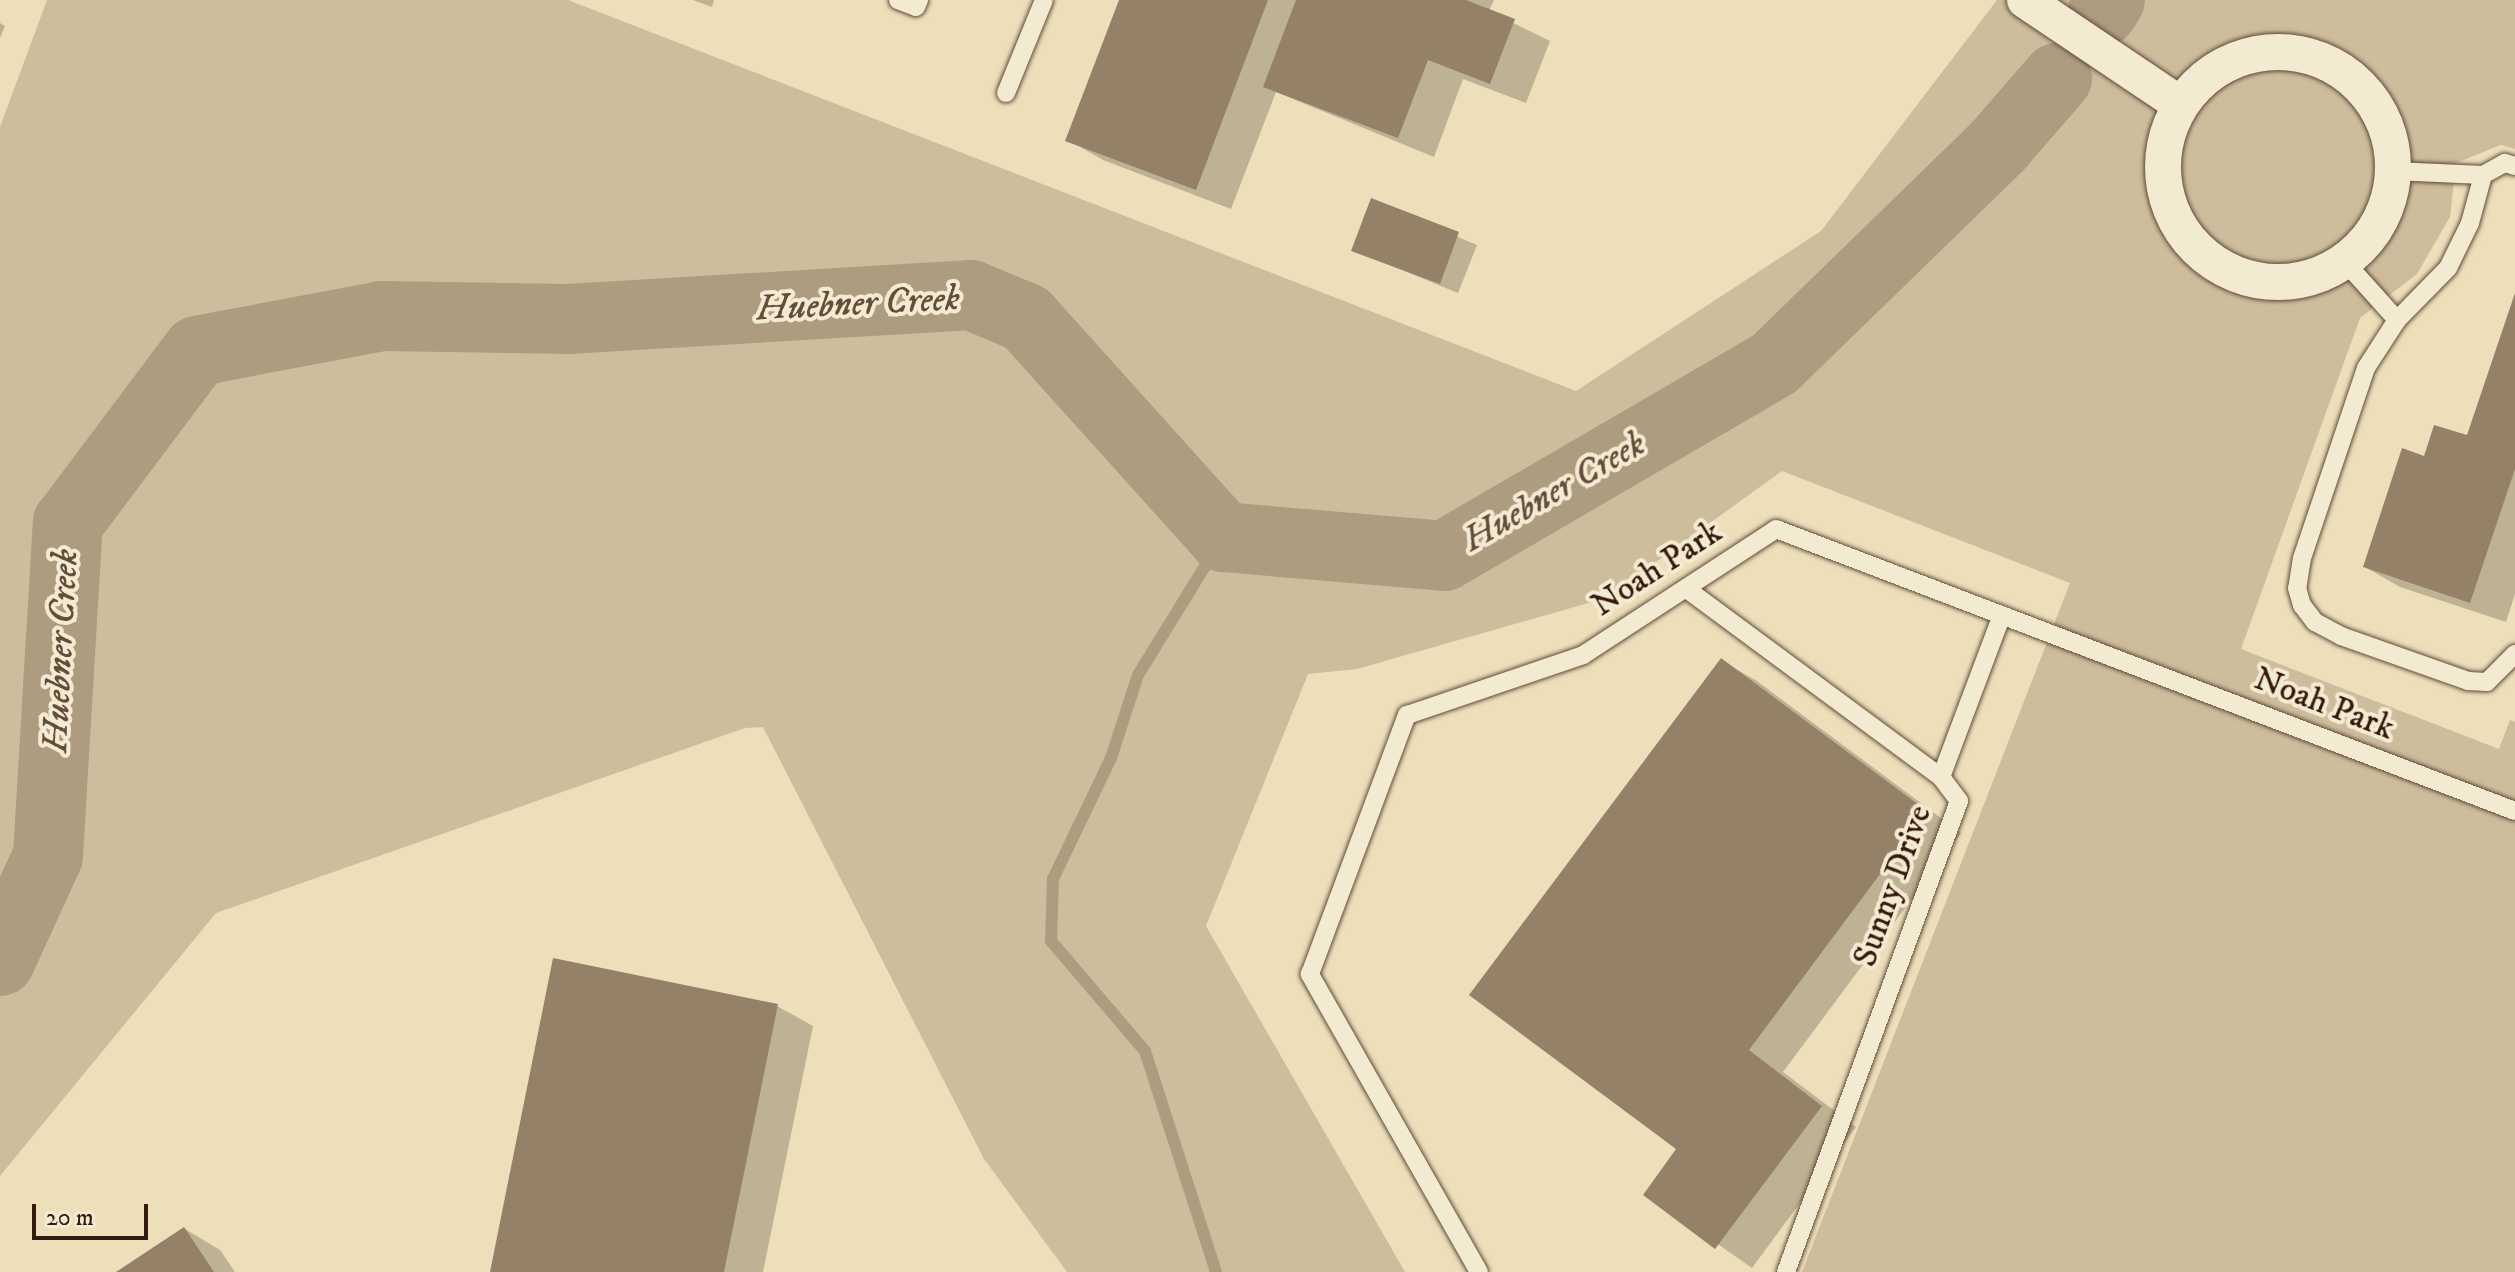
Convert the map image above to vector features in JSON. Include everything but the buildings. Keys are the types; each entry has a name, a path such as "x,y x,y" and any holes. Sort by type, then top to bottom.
{"street":[{"path":"2025,0 2180,104"},
{"path":"2298,52 2341,69 2373,100 2392,142 2393,171 2393,187 2377,229 2345,262 2304,281 2258,281 2215,265 2183,233 2164,191 2163,147 2180,104 2211,71 2253,53 2298,52"}],"lane":[{"path":"898,0 916,7 919,0"},
{"path":"1006,93 1044,0"},
{"path":"2393,171 2483,175 2505,163 2515,166"},
{"path":"2483,175 2470,223 2448,268 2397,320 2361,382 2302,558 2297,588 2302,605 2315,622 2341,636 2468,681 2487,682 2515,654"},
{"path":"2345,262 2397,320"},
{"name":"Noah Park","path":"1479,1272 1310,974 1407,715 1583,655 1688,590 1776,529 2515,811"},
{"name":"Sunny Drive","path":"1688,590 1941,777 1959,801 1786,1272"},
{"path":"1941,777 2002,615"}],"shaded area":[{"path":"47,0 568,0 1576,391 1821,231 1997,0 2515,0 2515,149 2501,145 2456,163 2450,217 2417,274 2360,318 2241,649 2499,749 2510,720 2515,722 2515,1272 1802,1272 2070,583 1782,471 1606,598 1357,669 1308,674 1206,926 1405,1272 1067,1272 984,1159 763,727 745,728 216,913 0,1176 0,127"}],"waterway":[{"name":"Huebner Creek","path":"2103,11 2110,0"},
{"name":"Huebner Creek","path":"0,961 48,856 68,523 197,351 382,316 568,319 971,295 1026,318 1223,537 1444,556 1774,364 1999,145 2057,78"},
{"path":"1216,1272 1145,1051 1051,941 1053,879 1111,758 1138,675 1223,537"}]}
